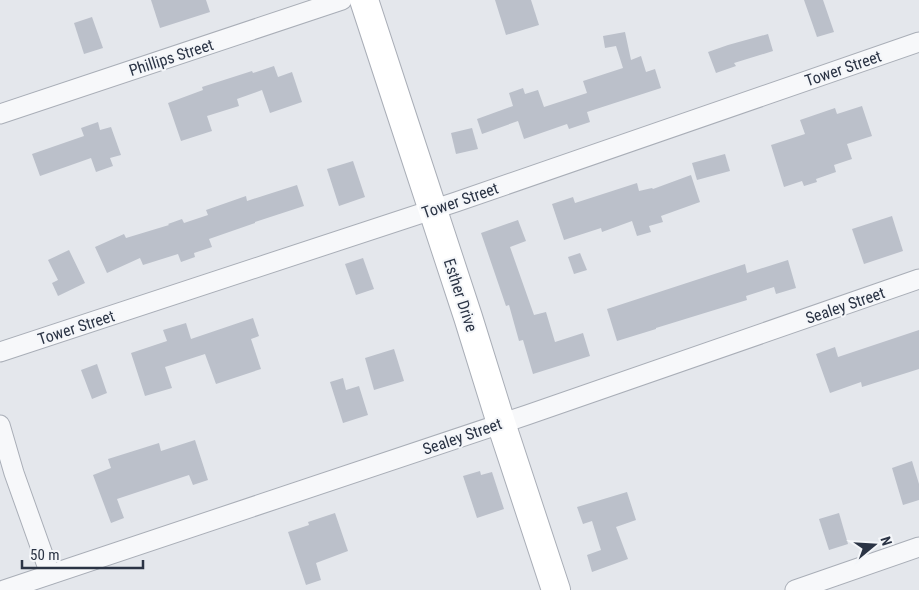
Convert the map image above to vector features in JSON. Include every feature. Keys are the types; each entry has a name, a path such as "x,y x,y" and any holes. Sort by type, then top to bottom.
{"street":[{"name":"Phillips Street","path":"0,114 342,0"},
{"name":"Esther Drive","path":"364,0 556,590"},
{"name":"Tower Street","path":"0,352 432,210 919,42"},
{"name":"Sealey Street","path":"4,590 501,422 527,415 919,279"},
{"path":"0,425 14,473 50,574"},
{"path":"795,590 919,547"}],"building":[{"path":"151,0 206,0 210,12 160,28"},
{"path":"495,0 531,0 539,25 506,35"},
{"path":"804,0 823,0 834,32 817,37"},
{"path":"92,17 103,48 84,54 74,23"},
{"path":"625,32 631,60 641,56 646,72 655,69 661,88 587,112 590,122 569,129 567,124 524,139 518,121 482,134 477,119 513,106 509,93 523,88 525,94 538,90 544,107 587,93 583,81 623,68 616,46 605,48 603,36"},
{"path":"768,34 773,51 734,63 736,66 716,73 708,52"},
{"path":"274,66 278,77 292,72 302,102 270,113 262,90 237,99 239,106 207,116 212,131 181,141 168,103 203,90 202,87"},
{"path":"862,106 872,136 847,144 852,159 834,165 836,172 816,179 817,182 804,186 802,181 784,187 771,145 805,134 800,120 835,108 837,114"},
{"path":"98,122 100,130 111,127 121,155 110,158 113,166 96,172 91,158 40,176 32,154 84,136 81,128"},
{"path":"472,128 478,149 456,154 451,133"},
{"path":"725,154 730,171 697,180 692,163"},
{"path":"353,161 365,197 339,206 327,169"},
{"path":"691,175 700,202 661,216 663,222 649,226 651,232 637,236 632,221 602,232 601,228 564,240 552,204 573,197 575,203 637,183 639,191 653,189"},
{"path":"297,185 304,206 209,239 212,247 194,253 195,257 181,262 178,254 143,265 140,258 107,273 95,247 124,234 126,238 169,225 182,219 184,223 208,215 206,210 246,196 247,201"},
{"path":"892,216 903,251 864,264 852,229"},
{"path":"518,220 526,241 510,247 534,315 546,312 555,342 583,333 590,356 533,374 523,340 519,341 509,305 506,306 481,233"},
{"path":"69,250 85,283 58,296 52,283 58,280 48,260"},
{"path":"580,253 587,270 574,274 568,257"},
{"path":"363,258 374,289 356,295 345,264"},
{"path":"788,260 796,288 776,294 774,287 746,296 747,300 617,341 607,309 745,264 747,273"},
{"path":"253,318 259,336 251,339 261,369 216,384 205,354 165,367 172,388 145,396 131,353 167,341 163,330 186,323 191,339"},
{"path":"919,330 919,369 862,387 861,382 830,393 816,354 835,347 838,357"},
{"path":"394,349 404,381 374,390 365,358"},
{"path":"97,364 107,393 92,399 81,370"},
{"path":"343,378 346,390 359,386 368,415 343,423 330,382"},
{"path":"195,440 208,480 193,485 189,475 117,499 124,518 111,523 93,475 111,468 108,459 159,443 161,451"},
{"path":"912,461 919,484 919,500 903,505 892,468"},
{"path":"480,471 481,475 492,472 504,509 477,518 463,476"},
{"path":"627,492 636,520 616,527 628,559 592,572 587,555 601,550 592,521 583,524 577,507"},
{"path":"335,513 348,551 316,563 321,580 306,585 288,532 309,525 308,522"},
{"path":"839,513 848,544 829,550 819,519"}]}
